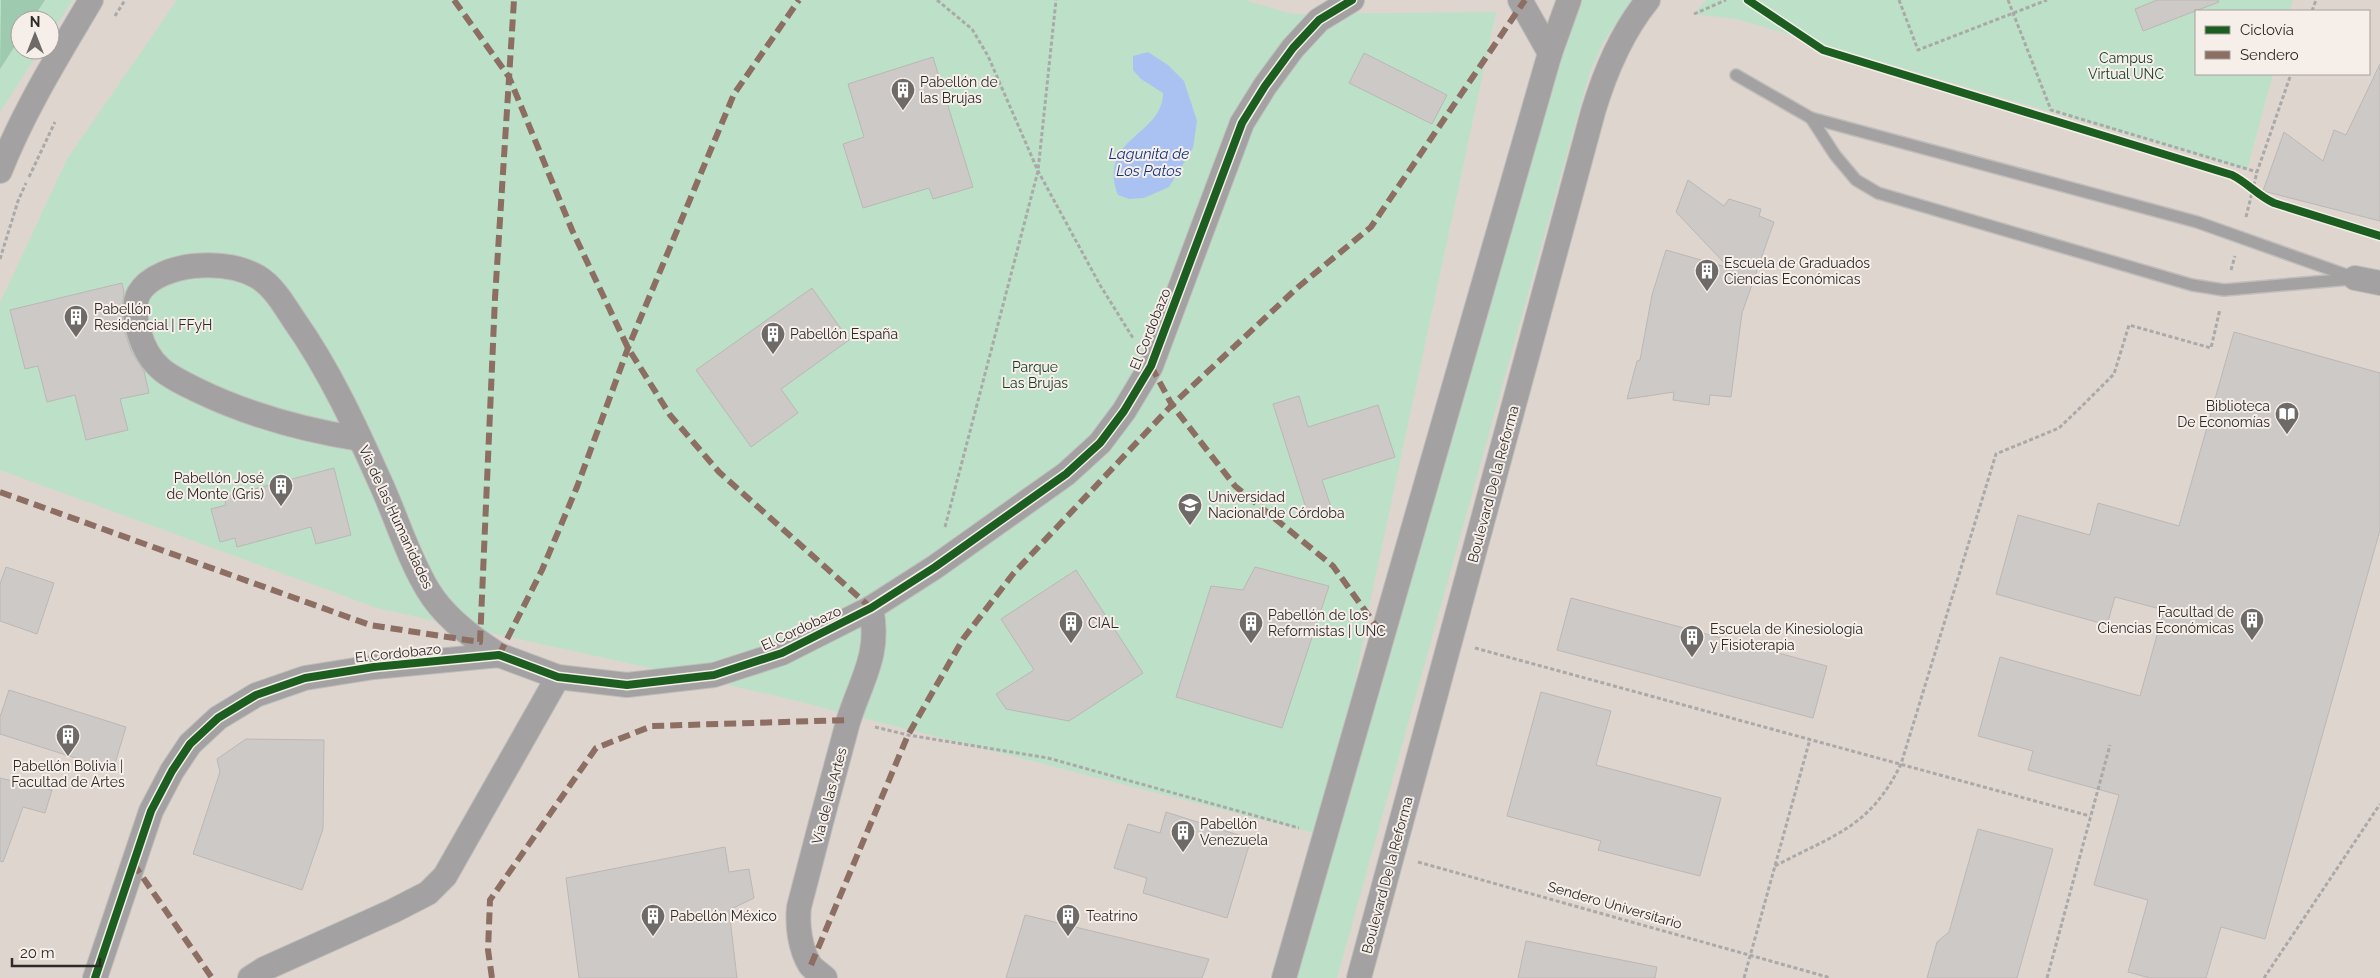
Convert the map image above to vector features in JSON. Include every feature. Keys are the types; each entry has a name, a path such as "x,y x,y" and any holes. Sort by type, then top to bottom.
{"street":[{"path":"0,171 6,140 92,0"},
{"name":"El Cordobazo","path":"95,978 151,811 172,771 190,744 218,718 256,695 305,678 374,667 499,655 558,677 627,685 714,675 782,653 871,608 935,566 1066,474 1100,443 1124,410 1151,366 1242,123 1265,86 1293,48 1319,20 1352,0"},
{"path":"1520,0 1550,54"},
{"path":"1284,978 1550,54 1569,0"},
{"name":"Boulevard De la Reforma","path":"1359,978 1593,112 1603,79 1619,44 1636,15 1648,0"},
{"name":"Vía de las Humanidades","path":"360,439 315,432 261,417 220,401 162,370 148,355 136,324 135,305 140,292 163,274 180,268 205,265 234,268 258,277 275,291 312,345 330,376 360,439 428,590 448,616 499,655"},
{"path":"2355,278 2380,283"},
{"name":"Vía de las Artes","path":"825,978 811,965 804,949 797,920 849,720 873,652 875,627 871,608"},
{"path":"250,978 264,969 393,912 428,894 445,876 558,677"}],"lane":[{"path":"1736,75 1811,118 2197,222 2355,278"},
{"path":"1811,118 1836,156 1856,180 1878,193 2192,285 2224,290 2355,278"}],"path":[{"path":"110,24 125,0"},
{"path":"938,0 972,29 988,56 1038,170 1100,285 1151,366"},
{"path":"935,566 1038,170 1056,0"},
{"path":"1694,14 1726,0"},
{"path":"1899,0 1918,50 2047,0"},
{"path":"2008,0 2051,110 2257,172"},
{"path":"1775,866 1851,827 1890,788 1901,764 1996,454 2059,428 2083,405 2114,374 2129,325 2211,348 2224,290 2241,238 2252,189 2291,75"},
{"path":"0,259 18,201 58,114"},
{"path":"2244,181 2261,197"},
{"path":"1451,641 2090,816"},
{"path":"849,720 908,735 1048,758 1326,836"},
{"path":"1744,978 1810,740"},
{"path":"2047,978 2110,745"},
{"path":"2264,978 2380,804"}],"shaded area":[{"name":"Universidad Nacional de Córdoba","path":"0,0 2380,0 2380,978 0,978"}],"green space":[{"path":"0,0 73,0 60,20 60,10 10,10 10,60 34,60 0,112"},
{"path":"1,0 45,0 38,10 10,10 10,54 0,69"},
{"name":"Parque Las Brujas","path":"177,0 1244,0 1293,14 1496,12 1373,588 1326,836 769,694 377,608 0,470 0,303 67,159"},
{"path":"1575,0 1632,0 1602,44 1589,75 1337,978 1297,978 1548,84"},
{"name":"Campus Virtual UNC","path":"1706,0 2293,0 2290,10 2195,10 2195,75 2273,75 2247,170 1737,19 1694,14"}],"water":[{"name":"Lagunita de Los Patos","path":"1148,52 1168,65 1184,81 1197,121 1193,148 1169,187 1144,198 1129,199 1118,195 1114,176 1116,161 1123,149 1153,119 1160,107 1163,93 1141,79 1133,70 1133,56"}],"building":[{"path":"2157,0 2218,0 2219,2 2143,31 2135,9"},
{"path":"1364,53 1447,95 1432,124 1349,83"},
{"name":"Pabellón de las Brujas","path":"933,57 973,187 933,199 929,188 863,208 843,144 864,137 848,84"},
{"path":"2380,64 2380,221 2263,191 2284,132 2323,161 2334,130 2346,135"},
{"name":"Escuela de Graduados Ciencias Económicas","path":"1688,180 1724,206 1729,199 1761,209 1759,216 1774,222 1742,313 1731,397 1710,395 1709,405 1673,400 1674,392 1627,399 1637,361 1640,360 1652,295 1666,250 1729,268 1676,212"},
{"name":"Pabellón Residencial | FFyH","path":"122,283 124,292 122,313 124,330 132,353 144,371 149,393 120,399 128,430 86,440 75,395 47,402 38,366 25,369 10,310"},
{"name":"Pabellón España","path":"812,288 849,340 781,389 798,413 751,447 696,370"},
{"name":"Facultad de Ciencias Económicas","path":"2234,332 2380,373 2380,530 2265,939 2221,927 2206,978 2150,978 2128,972 2148,900 2094,885 2119,795 2028,770 2033,751 1978,736 2000,657 2140,696 2164,610 2115,597 2107,625 1996,594 2018,515 2090,535 2098,503 2179,526"},
{"path":"1299,396 1308,427 1378,405 1395,457 1322,480 1331,507 1308,514 1273,404"},
{"name":"Pabellón José de Monte (Gris)","path":"334,468 351,535 316,544 311,527 237,547 235,538 220,542 211,509 226,505 224,497"},
{"path":"6,567 54,583 37,634 0,621 0,584"},
{"name":"Pabellón de los Reformistas | UNC","path":"1255,567 1329,586 1282,728 1176,697 1211,586 1243,590"},
{"name":"CIAL","path":"1076,570 1143,673 1069,721 1006,709 996,694 1034,670 1001,619"},
{"name":"Escuela de Kinesiología y Fisioterapia","path":"1571,598 1827,666 1813,718 1557,650"},
{"name":"Pabellón Bolivia | Facultad de Artes","path":"9,690 126,727 113,770 0,734 0,717"},
{"path":"1541,692 1611,711 1596,765 1721,798 1700,876 1598,850 1601,841 1507,816"},
{"path":"246,739 324,740 323,829 302,890 193,854 220,772 217,759"},
{"path":"0,778 52,790 45,813 23,807 3,862 0,861"},
{"name":"Pabellón Venezuela","path":"1166,812 1251,839 1227,918 1143,893 1147,878 1114,868 1128,824 1160,833"},
{"path":"1978,829 2053,849 2017,978 1927,978 1937,942 1949,932"},
{"name":"Pabellón México","path":"725,847 729,872 749,869 754,898 729,910 737,978 579,978 566,878"},
{"name":"Teatrino","path":"1025,915 1209,959 1202,978 1006,978"},
{"path":"1526,941 1657,967 1655,978 1518,978"}],"marked path":[{"path":"454,0 509,77 572,230 628,348 670,415 719,472 871,608"},
{"path":"0,492 370,625 480,642 495,298 514,0"},
{"path":"499,655 542,570 577,487 628,348 734,94 799,0"},
{"path":"811,965 908,735 963,639 1013,574 1172,405 1297,288 1371,227 1525,0"},
{"path":"1151,366 1172,405 1235,486 1333,566 1384,637"},
{"path":"492,978 488,950 490,900 596,748 652,726 849,720"},
{"path":"133,863 212,978"}],"cycle path":[{"path":"95,978 151,811 172,771 190,744 218,718 256,695 305,678 374,667 499,655 558,677 627,685 714,675 782,653 871,608 935,567 1066,474 1100,443 1124,411 1151,366 1242,123 1265,86 1293,48 1319,20 1352,0"},
{"path":"1748,0 1823,50 2232,175 2274,203 2380,236"}],"place":[{"name":"Pabellón de las Brujas","path":"903,111"},
{"name":"Escuela de Graduados Ciencias Económicas","path":"1707,292"},
{"name":"Pabellón Residencial | FFyH","path":"76,338"},
{"name":"Pabellón España","path":"773,355"},
{"name":"Biblioteca De Economías","path":"2287,435"},
{"name":"Pabellón José de Monte (Gris)","path":"281,507"},
{"name":"Universidad Nacional de Córdoba","path":"1190,526"},
{"name":"Facultad de Ciencias Económicas","path":"2252,641"},
{"name":"CIAL","path":"1071,644"},
{"name":"Pabellón de los Reformistas | UNC","path":"1251,644"},
{"name":"Escuela de Kinesiología y Fisioterapia","path":"1692,658"},
{"name":"Pabellón Bolivia | Facultad de Artes","path":"68,757"},
{"name":"Pabellón Venezuela","path":"1183,853"},
{"name":"Pabellón México","path":"653,937"},
{"name":"Teatrino","path":"1068,937"}]}
